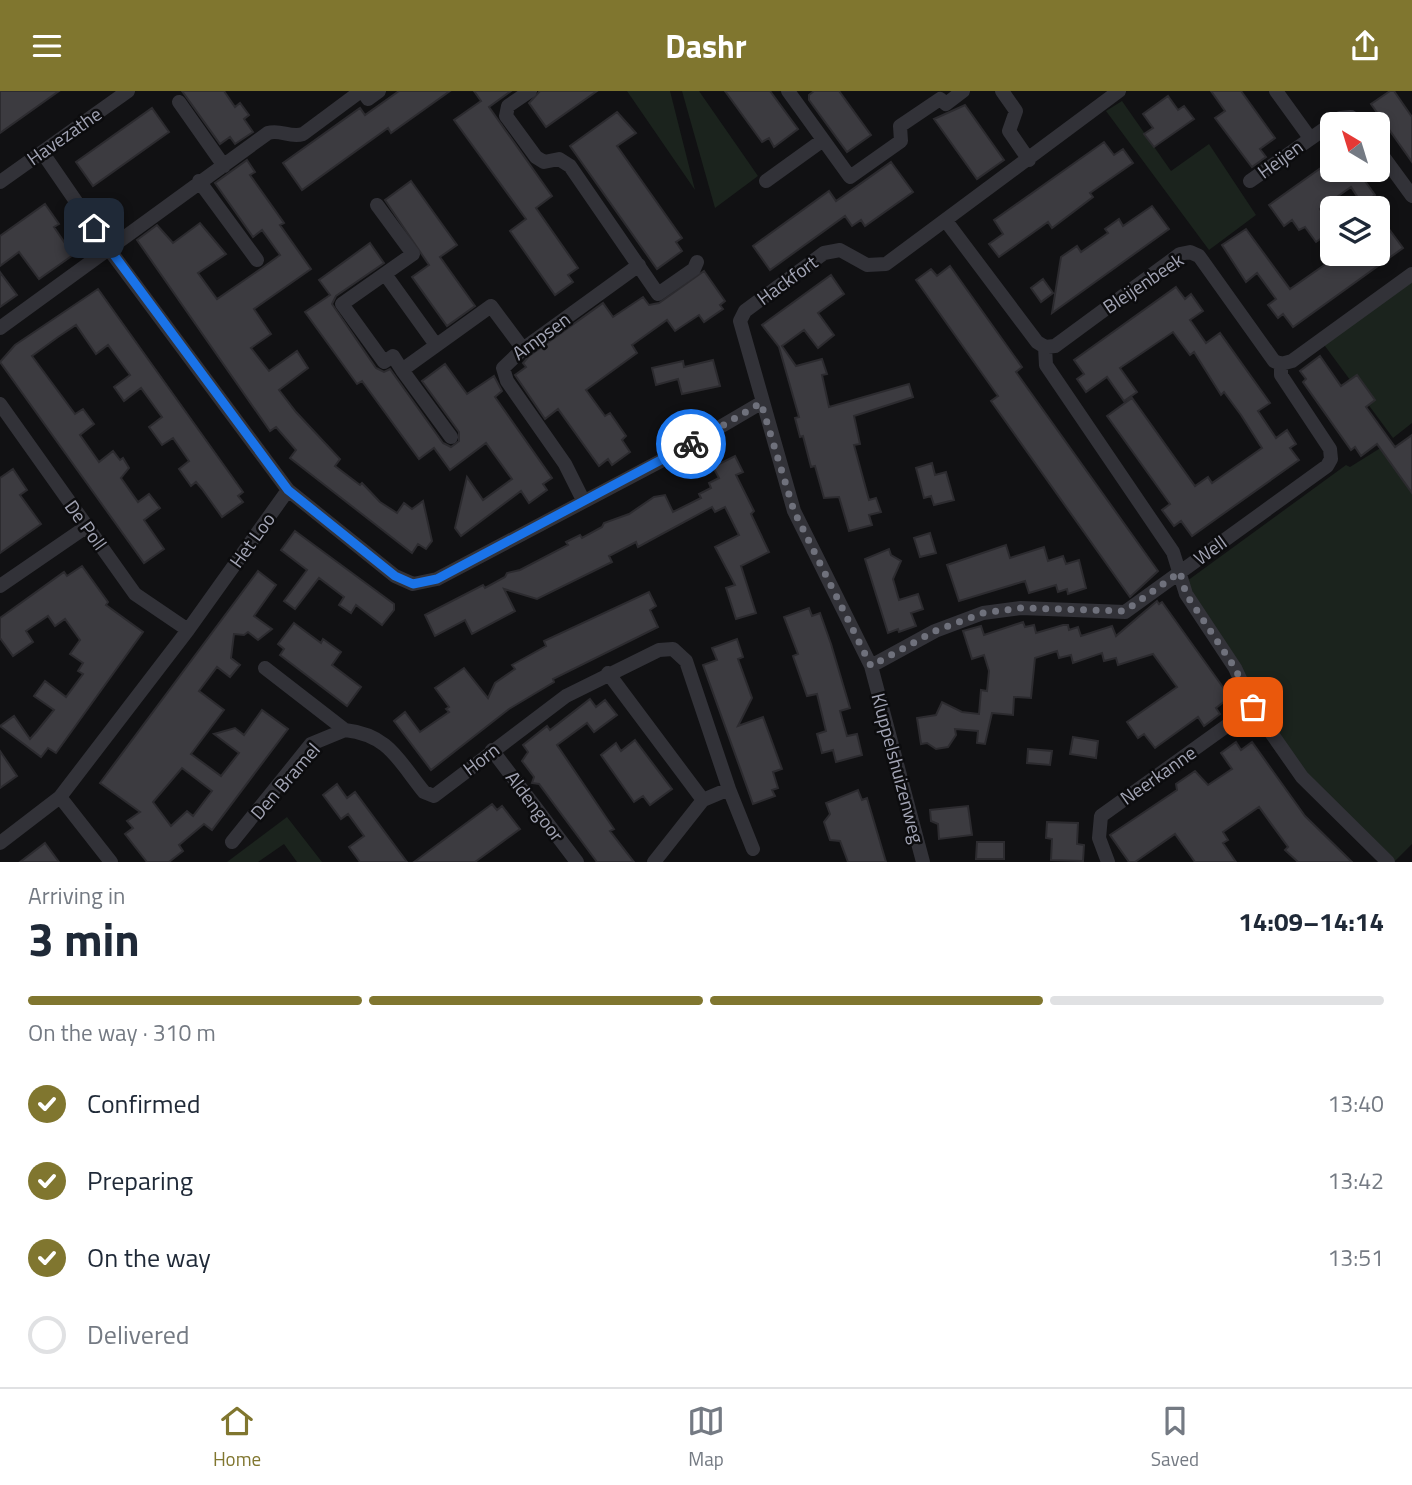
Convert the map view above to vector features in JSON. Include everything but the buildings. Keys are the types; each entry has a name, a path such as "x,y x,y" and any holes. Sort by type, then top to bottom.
{"street":[{"name":"Havezathe","path":"0,182 128,91"},
{"path":"0,328 268,133 275,130 295,136 303,134 362,91 368,99 379,91"},
{"path":"530,91 508,106 506,116 536,157 544,162 559,159 570,166 658,294 694,269 697,262"},
{"path":"788,91 850,177 901,141 900,126 940,99 946,104 963,91"},
{"path":"1002,91 1016,111 1009,131 1028,160"},
{"name":"Hackfort","path":"761,403 740,321 745,311 824,253 840,250 867,265 886,264 1119,91"},
{"name":"Heijen","path":"1276,91 1310,138"},
{"path":"179,102 224,166"},
{"name":"Heijen","path":"1250,181 1320,131"},
{"path":"766,181 823,140"},
{"path":"42,152 108,248 288,490 395,576 413,584 437,579 674,454 761,403"},
{"path":"1390,166 1412,196"},
{"path":"199,181 257,260"},
{"path":"377,205 413,254 342,304 384,362 393,356 451,437"},
{"path":"946,221 1037,342 1045,347"},
{"name":"Bleijenbeek","path":"1045,347 1055,346 1180,254 1190,252 1199,257 1274,361 1281,364"},
{"name":"Ampsen","path":"583,500 565,464 503,374 505,363 639,265"},
{"path":"385,274 436,345"},
{"path":"1281,364 1292,361 1412,274"},
{"path":"402,370 491,306 523,349"},
{"name":"Well","path":"1045,347 1046,365 1173,552 1180,572 1328,466 1331,460 1330,450 1281,375 1281,364"},
{"name":"Kluppelshuizenweg","path":"761,403 794,511 871,666 923,862"},
{"name":"De Poll","path":"0,404 135,594 188,630"},
{"name":"Het Loo","path":"0,843 60,797 188,630 288,490"},
{"path":"0,586 86,527"},
{"path":"871,666 935,631 983,613 1021,608 1125,611 1180,572 1186,594 1235,668 1253,707 1302,777 1388,862"},
{"name":"Horn","path":"368,733 381,739 428,795 434,796 566,696 659,650 673,649 686,661 729,789 753,849"},
{"path":"265,668 345,730"},
{"path":"608,673 703,800"},
{"name":"Neerkanne","path":"1108,862 1099,838 1101,816 1253,707"},
{"name":"Den Bramel","path":"232,842 311,744 345,730 368,733"},
{"name":"Aldengoor","path":"492,750 577,862"},
{"path":"654,862 703,800 729,789"},
{"path":"60,797 111,862"}],"shaded area":[{"path":"627,91 670,91 695,190"},
{"path":"682,91 699,91 758,176 715,208"},
{"path":"1122,101 1171,171 1209,144 1256,215 1209,250 1106,111"},
{"path":"1412,277 1412,423 1393,438 1322,342"},
{"path":"1382,447 1412,489 1412,844 1394,862 1320,795 1251,698 1252,687 1193,601 1187,581 1346,465 1350,467"},
{"path":"287,817 322,862 297,862 284,844 258,862 227,862"}],"way so far":[{"path":"691,444 761,403 794,511 871,666 935,631 983,613 1021,608 1125,611 1180,572 1186,594 1235,668 1253,707"}],"route":[{"path":"94,228 288,490 395,576 413,584 437,579 691,444"}]}
